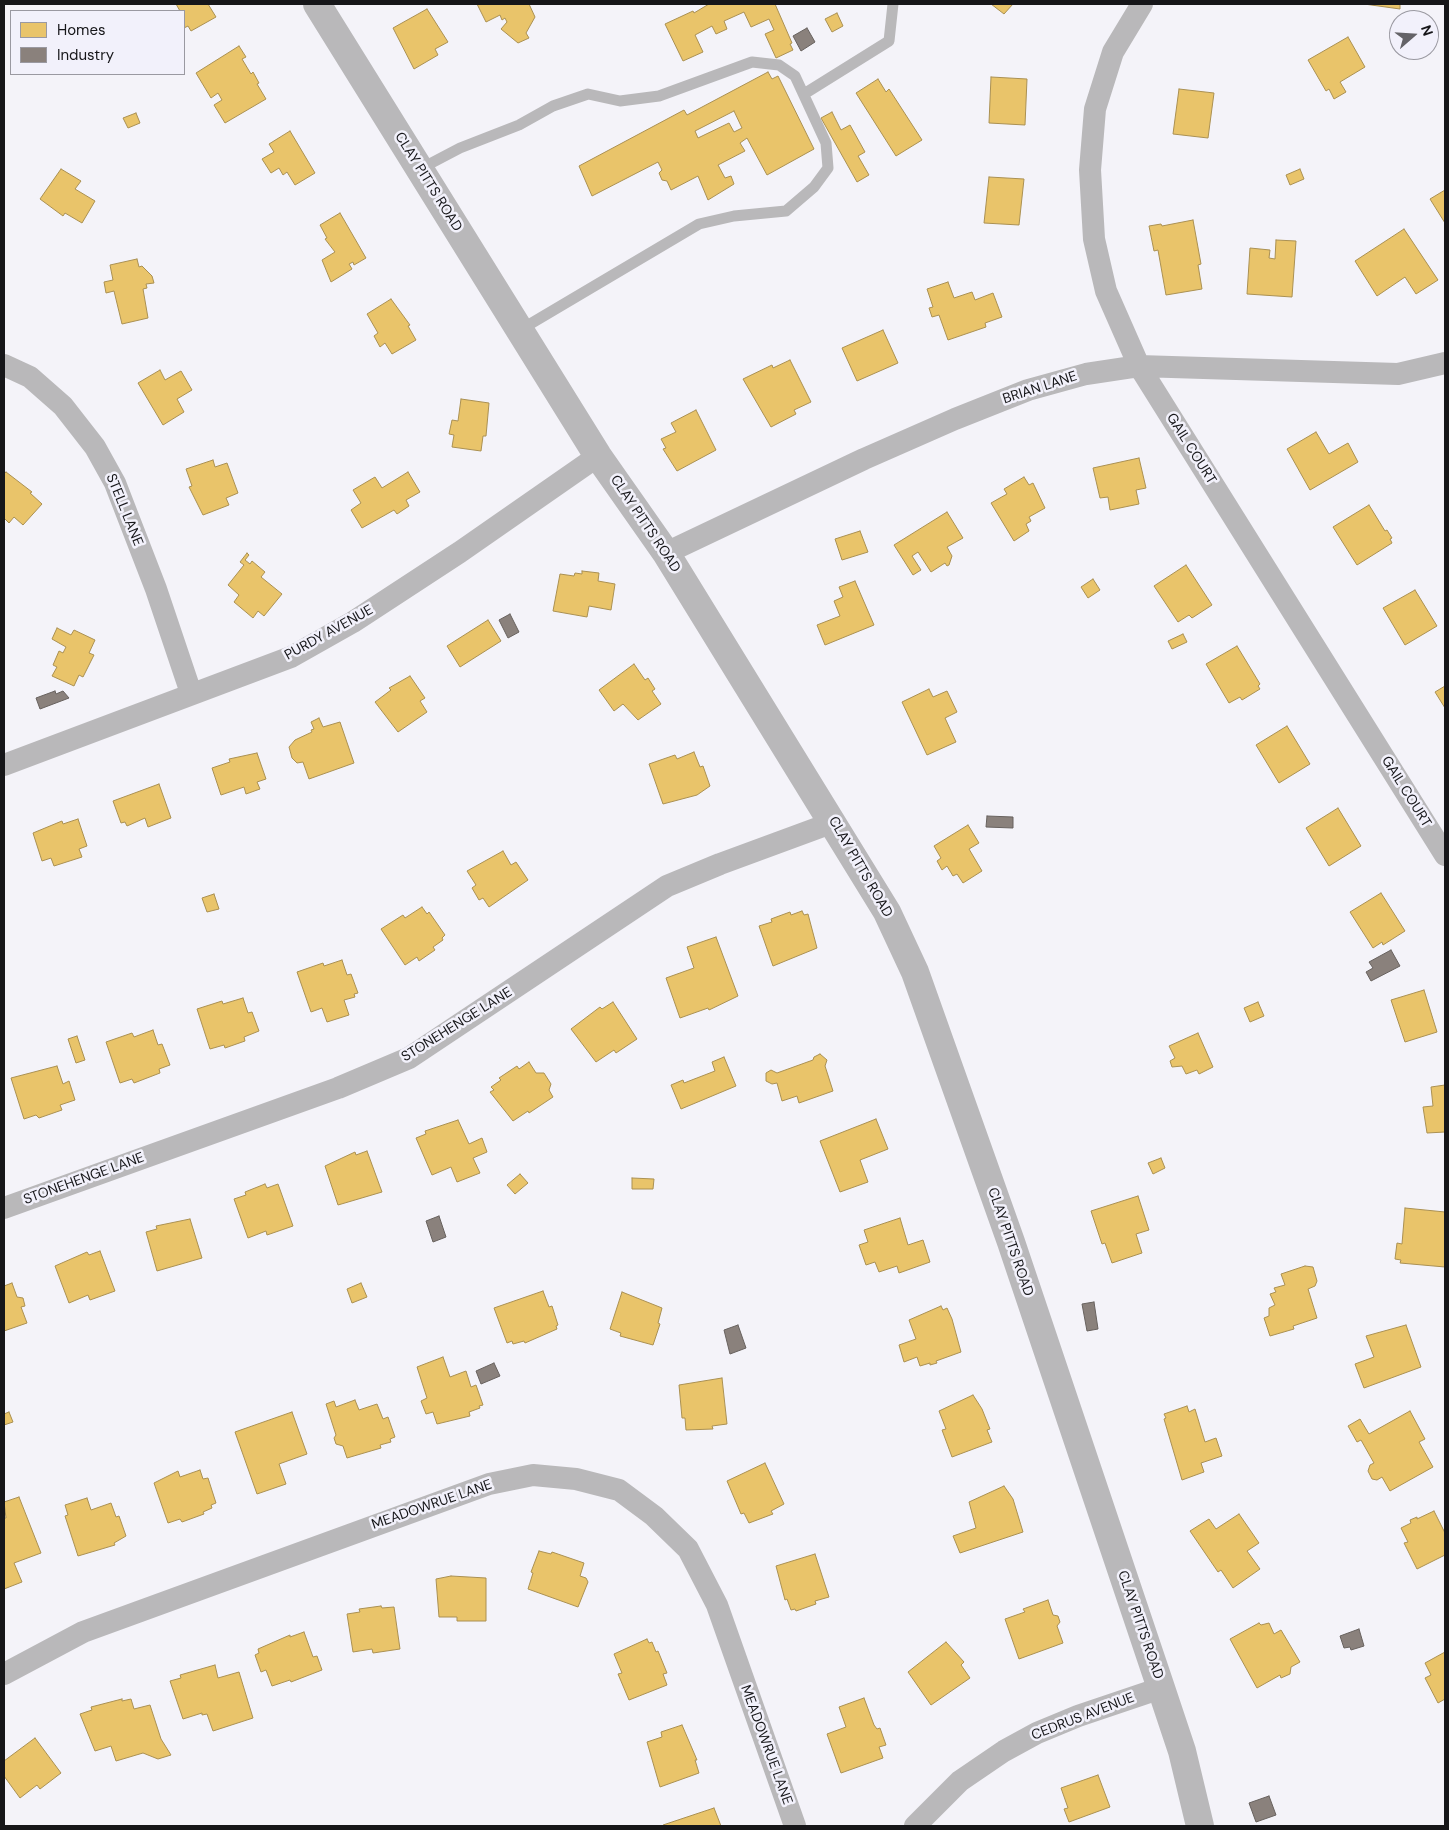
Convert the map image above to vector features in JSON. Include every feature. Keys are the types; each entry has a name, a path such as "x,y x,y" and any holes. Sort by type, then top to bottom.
{"street":[{"name":"CLAY PITTS ROAD","path":"317,4 598,456 666,553 834,822 887,912 915,972 1014,1251 1182,1751 1200,1826"},
{"name":"GAIL COURT","path":"1142,4 1113,52 1095,109 1090,170 1094,238 1106,291 1139,366 1445,855"},
{"name":"BRIAN LANE","path":"666,553 864,459 1028,390 1086,374 1139,366 1362,375 1398,374 1445,363"},
{"name":"STELL LANE","path":"4,365 30,377 63,406 95,447 115,483 156,589 191,693"},
{"name":"PURDY AVENUE","path":"4,765 191,693 291,657 353,622 460,552 598,456"},
{"name":"STONEHENGE LANE","path":"4,1208 338,1088 408,1058 667,886 720,864 834,822"},
{"name":"MEADOWRUE LANE","path":"4,1674 83,1632 489,1484 533,1475 576,1479 619,1490 654,1516 688,1549 716,1605 795,1826"},
{"name":"CEDRUS AVENUE","path":"915,1826 960,1781 1004,1751 1038,1732 1078,1716 1161,1688"}],"lane":[{"path":"804,94 890,41 894,4"},
{"path":"420,170 460,148 519,125 553,106 588,94 620,101 660,96 752,62 779,65 795,76 826,143 828,168 814,187 786,211 734,216 699,224 520,330"}],"building: Homes":[{"path":"176,4 208,4 216,17 191,31 188,26 185,28 185,10 179,10"},
{"path":"477,4 529,4 535,17 526,33 529,38 518,43 501,29 507,22 505,18 502,20 500,15 486,22"},
{"path":"709,4 775,4 792,43 790,44 793,50 776,58 765,34 774,30 769,19 751,27 744,12 724,21 727,29 716,34 712,26 695,35 703,52 683,61 665,24 693,11 694,13"},
{"path":"991,4 1013,4 1004,14"},
{"path":"1364,4 1400,4 1400,9"},
{"path":"427,9 448,42 435,49 438,55 414,69 393,28"},
{"path":"837,13 843,26 832,32 825,19"},
{"path":"1348,37 1365,67 1340,82 1346,92 1334,99 1329,89 1326,91 1308,60"},
{"path":"239,46 246,57 242,59 251,74 253,72 259,83 257,84 266,99 225,123 214,105 222,100 218,93 211,98 196,73"},
{"path":"768,72 772,79 778,76 814,149 767,175 747,138 740,143 745,151 718,165 725,178 731,176 734,184 708,200 698,176 671,190 667,181 662,180 659,173 662,170 658,162 592,196 579,166 684,110 687,115","holes":["734,111 742,128 734,132 729,123 698,138 695,131"]},
{"path":"991,77 1027,79 1025,125 989,123"},
{"path":"878,79 886,92 889,89 922,140 896,156 856,93"},
{"path":"1179,89 1214,93 1208,138 1173,134"},
{"path":"832,112 841,130 850,125 865,152 858,156 869,175 857,182 821,118"},
{"path":"136,113 140,123 128,128 123,118"},
{"path":"290,131 315,173 295,185 287,172 283,175 279,168 271,173 262,159 274,152 269,144"},
{"path":"61,169 81,181 75,189 95,201 82,223 65,213 63,216 40,199"},
{"path":"1300,169 1304,179 1290,185 1286,175"},
{"path":"989,177 1024,179 1019,225 984,223"},
{"path":"1445,190 1445,223 1430,199"},
{"path":"340,213 366,258 354,265 353,262 349,264 352,269 331,282 322,260 335,252 325,239 327,238 320,225"},
{"path":"1193,220 1201,264 1198,265 1202,289 1166,295 1158,250 1154,251 1149,226 1161,224 1162,226"},
{"path":"1404,229 1438,280 1416,294 1405,277 1377,296 1355,261"},
{"path":"1276,240 1296,241 1292,297 1247,294 1250,248 1270,250 1269,258 1275,259"},
{"path":"137,259 139,267 142,266 152,276 154,283 146,284 147,288 143,289 148,318 122,324 114,291 106,293 104,282 113,280 110,265"},
{"path":"948,282 954,298 972,292 975,300 993,293 1002,317 985,323 986,327 948,340 939,315 932,317 929,308 933,307 927,289"},
{"path":"391,299 410,325 408,326 416,340 392,354 385,343 380,347 374,336 378,333 367,314"},
{"path":"883,330 898,363 857,381 842,348"},
{"path":"790,360 811,402 794,410 796,414 771,427 743,379 772,365 773,368"},
{"path":"160,370 165,380 181,371 192,390 177,399 184,412 163,425 138,383"},
{"path":"461,399 489,403 486,436 483,436 481,451 452,447 454,435 449,434 452,420 458,421"},
{"path":"696,410 716,450 677,471 663,449 666,448 661,439 676,432 671,423"},
{"path":"1316,432 1329,454 1348,443 1358,462 1310,490 1287,449"},
{"path":"1139,458 1146,488 1136,490 1139,504 1110,510 1108,497 1100,498 1093,468"},
{"path":"213,460 215,467 227,463 238,493 226,498 229,505 203,515 189,487 192,486 186,469"},
{"path":"6,472 32,492 30,493 42,504 23,525 14,517 9,523 4,518 4,474"},
{"path":"408,472 420,492 406,500 409,506 397,514 394,510 362,528 351,510 361,503 353,490 375,477 382,488"},
{"path":"1024,477 1029,485 1033,483 1045,508 1029,517 1031,521 1026,524 1029,531 1014,541 991,503 1007,494 1004,489"},
{"path":"1369,505 1385,531 1387,530 1392,538 1390,539 1392,543 1357,565 1333,527"},
{"path":"947,512 963,538 947,547 952,556 949,565 947,566 945,563 931,572 918,552 912,556 921,570 913,575 894,545"},
{"path":"860,531 868,552 842,560 835,539"},
{"path":"247,553 249,555 245,560 250,564 252,561 265,572 261,577 282,594 264,616 258,611 253,618 234,602 239,595 228,585 244,565 240,562"},
{"path":"1186,565 1212,605 1192,618 1189,615 1178,622 1154,586"},
{"path":"582,571 599,573 598,581 615,584 611,610 589,606 587,617 553,611 560,574 574,576 575,573 582,574"},
{"path":"1093,579 1100,590 1088,598 1081,587"},
{"path":"855,581 874,625 825,645 817,625 840,616 834,601 843,597 839,587"},
{"path":"1415,590 1437,626 1405,645 1383,608"},
{"path":"488,620 501,641 460,667 447,646"},
{"path":"57,628 71,635 74,630 95,640 89,653 94,655 83,677 79,675 74,686 52,676 57,667 53,665 59,651 63,653 66,647 52,639"},
{"path":"1183,634 1187,642 1172,649 1168,641"},
{"path":"1237,646 1260,684 1258,686 1260,689 1242,700 1240,697 1229,703 1206,664"},
{"path":"634,664 645,680 648,678 655,689 652,691 661,704 638,720 623,704 614,711 599,690"},
{"path":"410,676 425,698 420,701 427,712 398,732 375,702 391,690 389,688"},
{"path":"1445,686 1445,708 1435,692"},
{"path":"929,689 933,697 947,691 957,712 945,718 956,742 927,755 902,702"},
{"path":"319,718 323,727 340,722 354,763 309,779 303,762 297,763 292,758 289,747 295,740 312,732 311,730 314,729 311,722"},
{"path":"1287,726 1310,764 1279,783 1256,745"},
{"path":"694,752 700,767 703,766 710,786 697,795 663,804 649,764 675,755 677,759"},
{"path":"257,753 266,779 257,782 260,789 246,794 244,787 221,795 212,768 230,762 229,759"},
{"path":"159,784 171,818 148,827 145,818 127,826 125,822 121,823 113,801"},
{"path":"1338,808 1361,846 1329,866 1306,828"},
{"path":"78,819 87,846 79,849 82,857 54,866 51,858 42,861 33,833 62,821 63,824"},
{"path":"968,825 979,843 969,849 982,871 963,883 957,874 953,876 947,866 942,870 937,861 941,858 934,846"},
{"path":"503,851 511,865 516,862 528,880 489,907 483,898 479,900 472,888 476,885 467,871"},
{"path":"1381,893 1405,931 1383,945 1382,942 1373,948 1350,912"},
{"path":"214,894 219,909 207,912 202,898"},
{"path":"422,907 427,914 429,912 445,935 442,938 443,940 433,947 435,950 419,961 417,957 405,965 381,929 403,915 405,918"},
{"path":"802,911 804,915 808,914 817,948 773,966 759,926 772,922 771,919 790,912 791,915"},
{"path":"716,937 738,996 709,1010 708,1008 680,1018 666,978 694,968 687,947"},
{"path":"342,960 347,975 351,974 358,993 354,994 355,997 344,1000 349,1015 327,1022 322,1008 311,1012 297,972 323,963 324,966"},
{"path":"1424,990 1437,1032 1405,1042 1391,1000"},
{"path":"243,998 248,1013 252,1012 259,1031 244,1037 245,1041 225,1048 224,1045 210,1049 197,1009 222,1001 223,1004"},
{"path":"613,1002 637,1039 616,1053 614,1050 596,1062 571,1029 600,1007 602,1009"},
{"path":"1258,1002 1264,1016 1250,1022 1244,1008"},
{"path":"153,1030 158,1045 162,1044 170,1065 159,1069 160,1073 134,1083 132,1079 120,1083 106,1042 132,1033 134,1037"},
{"path":"1198,1033 1213,1067 1199,1074 1197,1070 1186,1074 1182,1066 1172,1067 1170,1061 1175,1058 1169,1046"},
{"path":"77,1036 85,1060 76,1063 68,1039"},
{"path":"820,1054 827,1060 825,1066 833,1091 799,1103 797,1096 782,1101 777,1083 772,1084 766,1081 766,1073 771,1070 777,1073 813,1060 814,1057"},
{"path":"724,1057 736,1086 681,1109 671,1085 683,1080 684,1083 715,1071 712,1062"},
{"path":"529,1062 536,1073 544,1073 551,1084 549,1090 553,1097 513,1121 490,1092 494,1090 491,1087 501,1080 499,1078 517,1066 519,1069"},
{"path":"57,1066 63,1084 69,1081 75,1100 60,1105 62,1110 39,1118 36,1115 24,1119 11,1078"},
{"path":"1445,1085 1445,1132 1427,1133 1423,1107 1433,1106 1431,1087"},
{"path":"876,1119 888,1149 860,1160 868,1182 840,1192 820,1141"},
{"path":"458,1120 469,1144 482,1138 487,1152 473,1158 480,1173 457,1182 451,1167 432,1175 416,1138 426,1134 425,1131"},
{"path":"367,1151 382,1192 338,1205 325,1166 355,1152 356,1155"},
{"path":"1161,1158 1165,1168 1153,1174 1148,1163"},
{"path":"520,1174 528,1183 515,1194 507,1185"},
{"path":"632,1178 654,1179 653,1189 632,1189"},
{"path":"265,1184 267,1188 278,1184 293,1226 267,1235 266,1231 248,1238 234,1199 246,1195 245,1192"},
{"path":"1138,1196 1149,1230 1136,1234 1142,1253 1112,1263 1105,1243 1102,1244 1091,1211"},
{"path":"1405,1208 1445,1212 1445,1267 1400,1263 1401,1260 1395,1259 1397,1243 1402,1244"},
{"path":"900,1218 908,1245 923,1240 930,1262 899,1273 897,1266 879,1272 875,1262 866,1265 859,1245 868,1242 864,1230"},
{"path":"190,1219 202,1258 157,1271 146,1232 157,1229 156,1226"},
{"path":"100,1251 115,1291 90,1300 88,1295 69,1303 55,1266 87,1252 89,1255"},
{"path":"1305,1266 1313,1267 1317,1281 1315,1286 1308,1289 1317,1318 1293,1326 1294,1329 1270,1336 1264,1318 1269,1316 1269,1308 1275,1305 1270,1294 1276,1292 1274,1288 1285,1285 1281,1274"},
{"path":"12,1283 17,1297 23,1298 25,1306 21,1307 27,1323 4,1331 4,1286"},
{"path":"361,1283 367,1297 352,1303 347,1289"},
{"path":"543,1291 549,1307 552,1306 558,1325 556,1326 557,1329 525,1343 524,1341 513,1344 512,1341 507,1343 494,1308"},
{"path":"622,1292 662,1308 658,1323 660,1324 653,1345 620,1336 621,1333 610,1329"},
{"path":"941,1306 943,1310 947,1308 952,1319 961,1352 930,1365 930,1363 920,1366 917,1357 904,1362 899,1345 916,1339 909,1320"},
{"path":"1406,1325 1421,1367 1364,1388 1355,1364 1374,1357 1366,1336"},
{"path":"443,1357 450,1377 466,1371 471,1387 476,1385 483,1405 469,1412 470,1416 437,1424 433,1412 426,1414 421,1401 427,1398 417,1367"},
{"path":"722,1378 727,1424 712,1426 713,1429 686,1430 685,1418 682,1418 679,1385"},
{"path":"973,1395 982,1409 990,1429 987,1430 992,1442 952,1457 942,1430 946,1429 939,1411"},
{"path":"355,1400 359,1410 377,1404 383,1419 388,1417 395,1437 390,1439 391,1442 380,1445 381,1448 347,1458 343,1446 336,1444 334,1438 336,1435 326,1404 334,1401 336,1407"},
{"path":"1187,1406 1189,1412 1195,1409 1205,1442 1216,1438 1222,1456 1201,1463 1204,1472 1182,1480 1164,1414"},
{"path":"1410,1411 1425,1439 1419,1442 1433,1467 1390,1491 1382,1477 1377,1480 1372,1479 1368,1471 1370,1465 1374,1463 1361,1440 1357,1442 1348,1426 1360,1419 1369,1434"},
{"path":"9,1412 13,1422 4,1425 4,1414"},
{"path":"292,1412 307,1454 279,1464 286,1484 257,1494 235,1432"},
{"path":"765,1463 784,1504 771,1511 773,1514 749,1523 744,1513 741,1514 727,1481"},
{"path":"200,1470 203,1479 208,1478 216,1503 211,1505 212,1508 203,1512 204,1514 182,1522 180,1519 168,1523 154,1483 178,1471 180,1477"},
{"path":"1004,1486 1013,1499 1023,1532 960,1553 953,1536 976,1528 969,1502"},
{"path":"19,1497 41,1553 14,1563 22,1582 4,1589 4,1518 6,1518 4,1502"},
{"path":"87,1498 91,1510 111,1503 116,1517 119,1516 126,1536 114,1543 115,1545 78,1556 65,1516 68,1515 65,1505"},
{"path":"1434,1511 1445,1533 1445,1555 1417,1569 1404,1543 1408,1542 1401,1528 1411,1523 1410,1520 1417,1517 1417,1519"},
{"path":"1239,1514 1259,1543 1247,1551 1260,1569 1233,1588 1221,1570 1218,1572 1190,1531 1209,1519 1216,1529"},
{"path":"539,1551 551,1554 552,1552 584,1563 580,1576 586,1578 588,1582 578,1607 528,1589 533,1573 531,1572"},
{"path":"815,1554 829,1597 815,1601 816,1604 796,1611 795,1609 791,1610 787,1599 785,1600 776,1566"},
{"path":"451,1576 486,1578 486,1621 457,1621 457,1617 439,1617 436,1579"},
{"path":"1048,1600 1053,1615 1058,1616 1060,1622 1057,1626 1063,1643 1019,1659 1005,1619 1025,1612 1023,1609"},
{"path":"381,1606 382,1608 394,1607 400,1649 373,1653 372,1649 353,1652 347,1614 360,1612 359,1609"},
{"path":"1259,1623 1261,1625 1269,1623 1274,1634 1281,1630 1300,1662 1291,1667 1290,1674 1281,1678 1280,1675 1257,1688 1230,1639"},
{"path":"304,1632 313,1657 317,1656 322,1670 291,1682 290,1680 272,1686 266,1670 261,1672 255,1655 259,1653 258,1649 290,1635 290,1637"},
{"path":"647,1639 649,1643 652,1642 656,1652 658,1651 667,1673 663,1674 667,1685 629,1700 618,1674 622,1673 614,1654"},
{"path":"946,1642 964,1662 961,1665 970,1678 931,1705 908,1672"},
{"path":"1445,1652 1445,1699 1438,1703 1425,1678 1431,1675 1425,1663"},
{"path":"215,1665 218,1678 239,1672 253,1718 213,1731 207,1714 202,1715 202,1713 183,1719 170,1681 181,1678 180,1675"},
{"path":"864,1698 874,1725 877,1729 880,1728 886,1745 879,1747 883,1758 841,1773 827,1734 846,1727 839,1707"},
{"path":"122,1699 122,1701 131,1699 134,1709 150,1705 161,1739 171,1755 158,1759 143,1753 116,1761 111,1746 95,1751 80,1714 92,1710 91,1707"},
{"path":"682,1725 697,1760 695,1760 699,1773 660,1787 647,1742 662,1737 661,1732"},
{"path":"35,1738 61,1773 40,1789 37,1785 20,1798 4,1776 4,1761"},
{"path":"1098,1775 1110,1807 1069,1822 1064,1809 1068,1808 1061,1788"},
{"path":"714,1808 721,1826 663,1826 663,1825"}],"building: Industry":[{"path":"807,28 815,42 801,51 793,36"},
{"path":"510,614 519,632 508,638 499,620"},
{"path":"55,691 56,694 63,691 69,698 40,709 36,698"},
{"path":"987,816 1013,817 1013,828 986,827"},
{"path":"1391,950 1400,966 1371,981 1366,972 1373,968 1369,962"},
{"path":"439,1216 446,1237 433,1242 426,1221"},
{"path":"1094,1302 1098,1329 1087,1331 1082,1304"},
{"path":"738,1325 746,1348 730,1354 724,1330"},
{"path":"494,1363 500,1376 481,1384 476,1371"},
{"path":"1359,1629 1364,1646 1351,1650 1350,1647 1344,1648 1340,1636"},
{"path":"1269,1796 1276,1815 1256,1822 1249,1803"}]}
